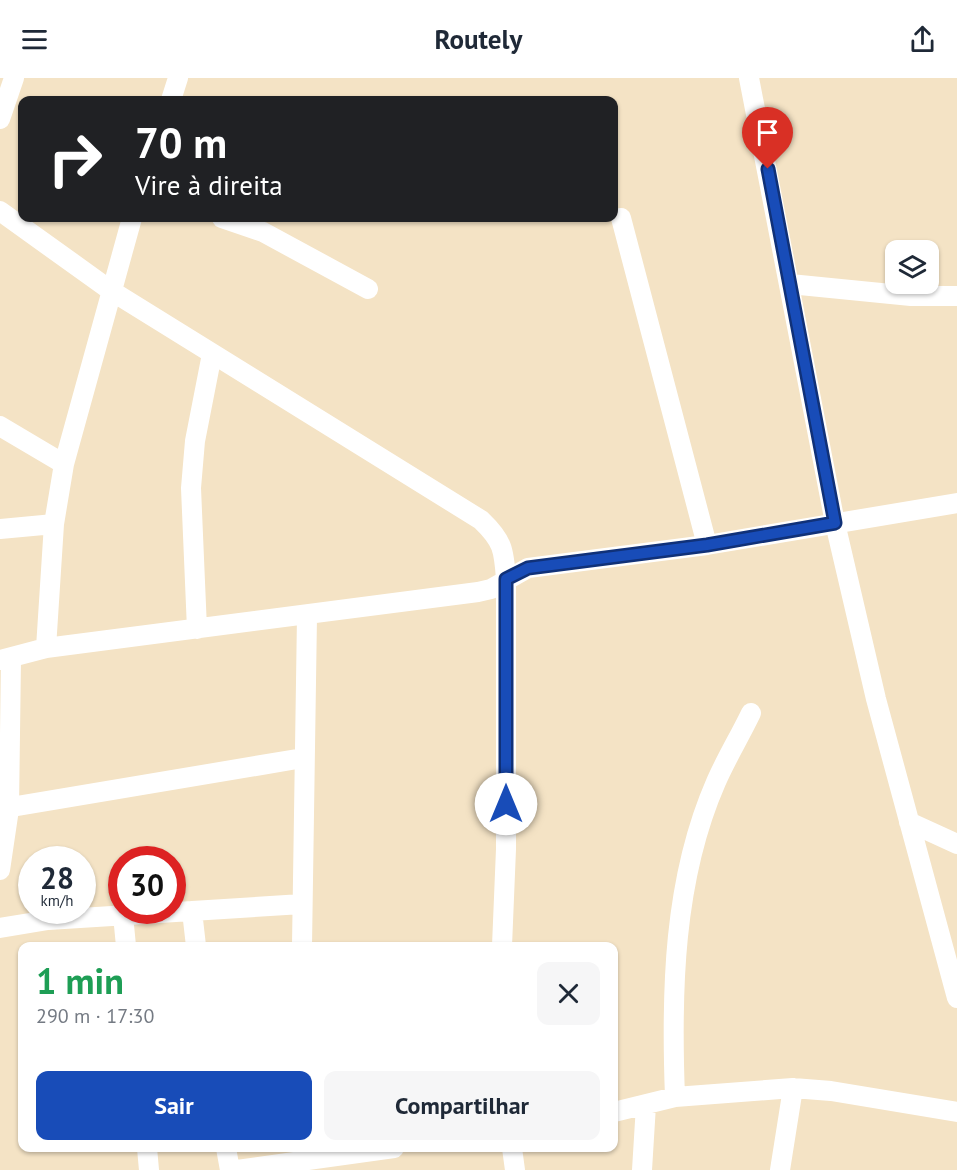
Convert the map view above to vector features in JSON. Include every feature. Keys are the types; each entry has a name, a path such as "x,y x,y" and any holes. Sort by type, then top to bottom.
{"street":[{"path":"0,119 14,78"},
{"path":"172,96 178,78"},
{"path":"749,78 835,523 876,699 957,998"},
{"path":"0,211 110,290 481,520 495,534 504,548 506,579 506,849 502,942"},
{"path":"621,218 707,545"},
{"path":"46,648 54,524 64,464 110,290 131,222"},
{"path":"234,222 263,232 368,289"},
{"path":"790,284 911,296 957,296"},
{"path":"197,629 191,488 195,441 212,354"},
{"path":"0,426 64,464"},
{"path":"0,870 4,809 5,660 46,648 307,616 478,592 491,589 528,568 707,545 957,503"},
{"path":"0,529 54,524"},
{"path":"302,942 303,758 307,616"},
{"path":"675,1097 676,983 682,897 698,831 716,783 751,713"},
{"path":"4,809 303,758"},
{"path":"909,822 957,844"},
{"path":"186,911 302,904"},
{"path":"192,911 196,942"},
{"path":"0,928 48,920 108,916"},
{"path":"124,924 126,942"},
{"path":"780,1170 793,1088"},
{"path":"618,1111 675,1097 793,1088 831,1091 957,1112"},
{"path":"642,1170 646,1106"},
{"path":"147,1152 149,1170"},
{"path":"227,1152 230,1170"},
{"path":"237,1170 303,1153 321,1152"},
{"path":"513,1152 516,1170"}],"route":[{"path":"506,804 506,579 528,568 707,545 835,523 768,169"}]}
